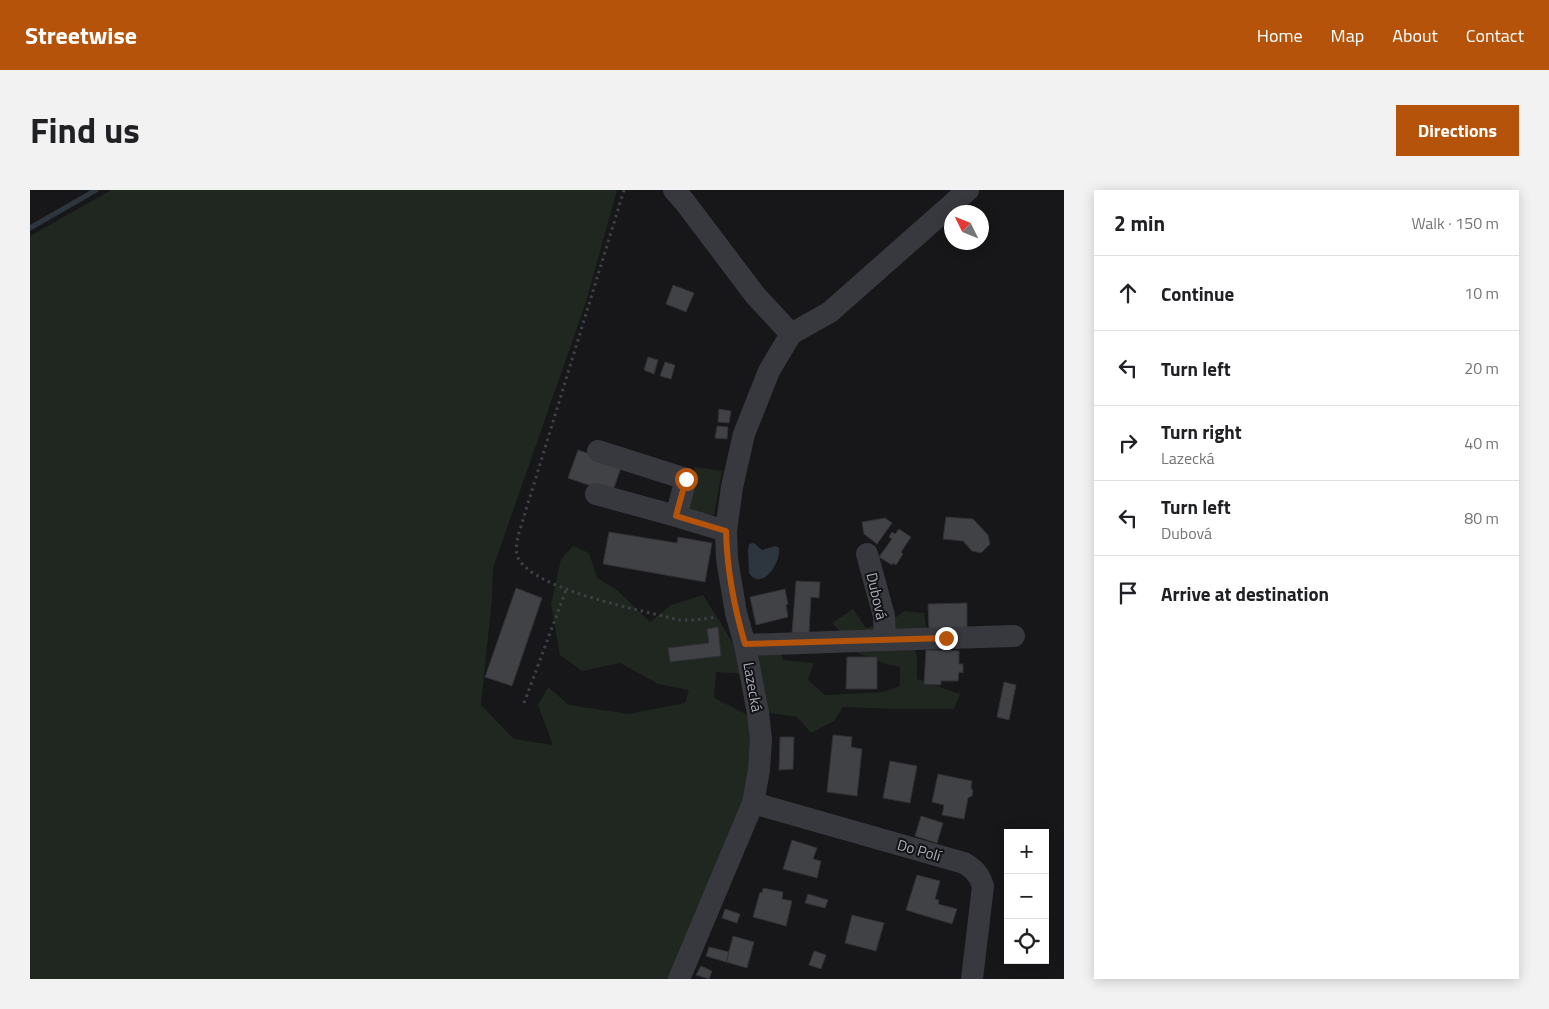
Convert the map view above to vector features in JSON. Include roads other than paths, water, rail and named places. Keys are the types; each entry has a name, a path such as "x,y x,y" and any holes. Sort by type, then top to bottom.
{"street":[{"path":"674,190 754,295 791,334 830,312 968,190"},
{"name":"Lazecká","path":"679,979 753,803 759,770 761,739 758,713 745,644 730,584 726,531 732,487 744,434 768,371 791,334"},
{"path":"598,451 686,479 676,516"},
{"path":"596,494 726,531"},
{"name":"Dubová","path":"867,554 884,616 885,640"},
{"name":"Dubová","path":"745,644 1014,636"},
{"name":"Do Polí","path":"753,803 964,863 974,869 980,876 983,886 972,979"}],"waterway":[{"path":"30,228 96,190"}]}
